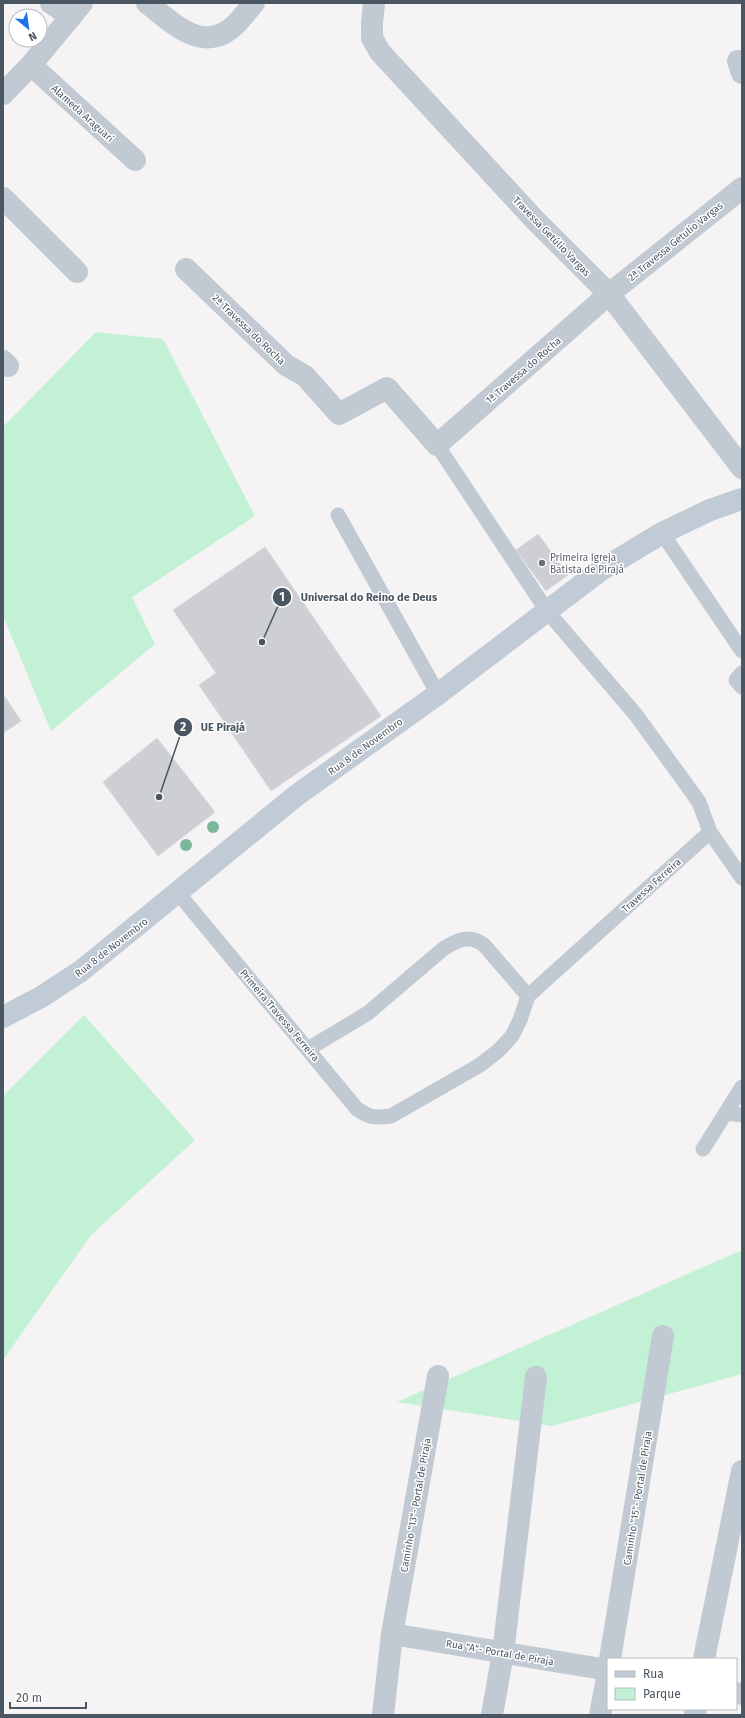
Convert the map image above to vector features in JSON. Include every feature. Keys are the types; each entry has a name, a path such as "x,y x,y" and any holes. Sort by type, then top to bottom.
{"main road":[{"name":"Rua 8 de Novembro","path":"3,1017 41,997 81,971 298,795 438,694 601,570 662,533 710,510 742,499"}],"street":[{"path":"3,94 31,65 77,10 51,3"},
{"path":"147,3 185,32 196,36 209,38 223,33 235,25 254,3"},
{"name":"Travessa Getúlio Vargas","path":"374,5 372,38 380,52 534,220 609,294 742,468"},
{"name":"Alameda Araguari","path":"31,65 136,160"},
{"name":"2ª Travessa Getulio Vargas","path":"609,294 742,188"},
{"path":"3,198 77,272"},
{"name":"2ª Travessa do Rocha","path":"186,268 286,365 305,376 339,414 387,388 437,445"},
{"name":"1ª Travessa do Rocha","path":"437,445 609,294"},
{"name":"Caminho \"15\"- Portal de Piraja","path":"610,1658 663,1336"},
{"name":"Caminho \"13\"- Portal de Piraja","path":"383,1715 392,1634 438,1376"},
{"path":"492,1715 503,1653 536,1377"},
{"path":"704,1658 742,1471"},
{"name":"Rua \"A\"- Portal de Piraja","path":"392,1634 607,1672"},
{"path":"600,1715 607,1677"}],"lane":[{"path":"437,445 547,611 636,715 699,802 710,832 742,878"},
{"path":"338,515 438,694"},
{"path":"662,533 742,651"},
{"path":"742,673 736,680 742,687"},
{"name":"Travessa Ferreira","path":"391,1116 480,1065 498,1051 512,1036 520,1020 528,996 710,832"},
{"name":"Primeira Travessa Ferreira","path":"178,893 357,1110 369,1117 380,1118 391,1116"},
{"path":"308,1049 368,1013 443,949 455,942 467,938 477,940 484,945 528,996"},
{"path":"703,1149 742,1087"},
{"path":"726,1113 742,1115"}],"green space":[{"path":"96,332 163,339 255,516 132,597 155,644 51,731 3,616 3,427"},
{"path":"84,1015 195,1140 91,1235 3,1360 3,1096"},
{"path":"742,1250 742,1374 552,1426 397,1402"}],"building":[{"name":"Primeira Igreja Batista de Pirajá","path":"538,534 568,575 546,591 516,550"},
{"path":"265,547 381,716 271,791 199,685 216,673 173,610"},
{"path":"3,694 21,721 3,733"},
{"path":"157,738 215,812 158,856 103,782"}],"place":[{"name":"Primeira Igreja Batista de Pirajá","path":"542,563"},
{"name":"Universal do Reino de Deus","path":"262,642"},
{"name":"UE Pirajá","path":"159,797"}]}
